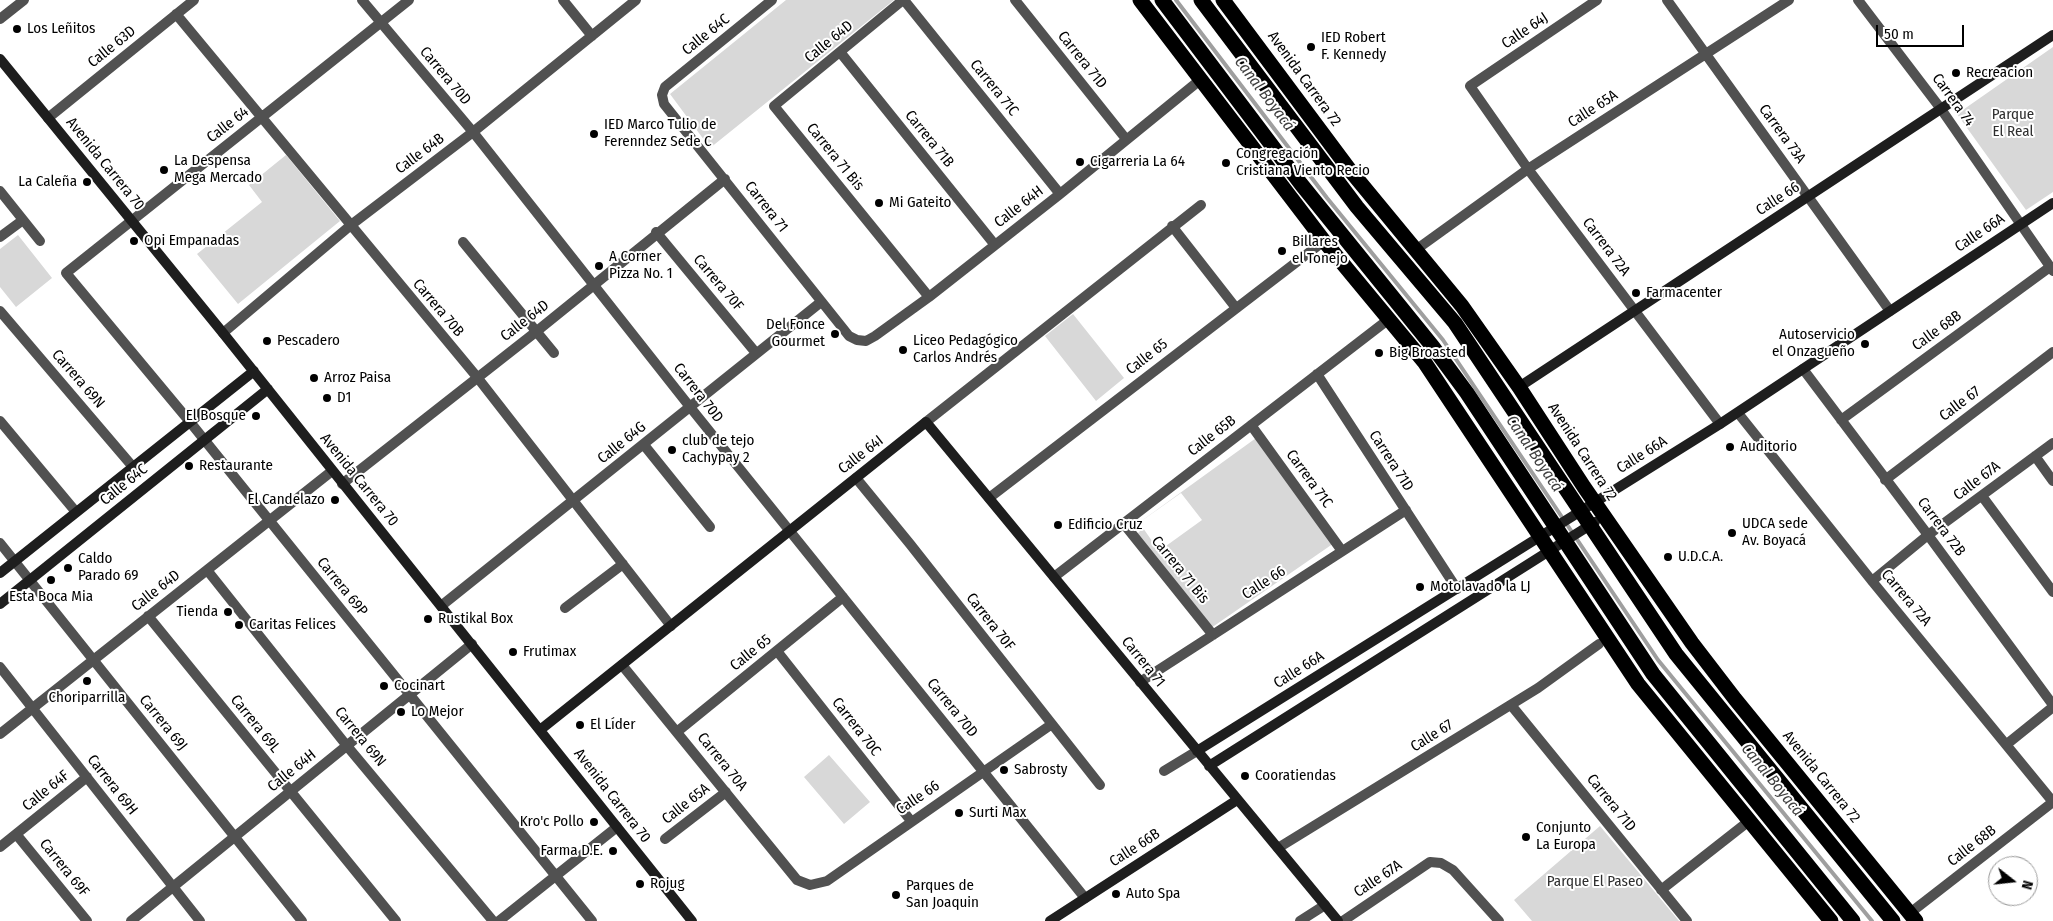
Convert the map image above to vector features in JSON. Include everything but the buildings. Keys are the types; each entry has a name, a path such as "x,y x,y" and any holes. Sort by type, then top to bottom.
{"highway":[{"path":"1140,0 1270,172 1389,319 1448,397 1638,684 1831,921"},
{"path":"1162,0 1266,138 1433,347 1467,393 1568,540 1654,674 1853,921"},
{"path":"1201,0 1357,207 1454,323 1587,528 1676,654 1893,921"},
{"name":"Avenida Carrera 72","path":"1223,0 1349,169 1417,249 1462,306 1519,388 1604,517 1692,643 1735,699 1913,917"},
{"path":"1274,67 1276,101"},
{"path":"1266,138 1270,172"},
{"path":"1317,155 1349,169"},
{"path":"1786,836 1788,867"}],"street":[{"path":"0,19 24,0"},
{"name":"Calle 63D","path":"48,118 194,0"},
{"name":"Carrera 70D","path":"362,0 473,132 690,407 1085,898"},
{"name":"Calle 64","path":"66,273 409,0"},
{"path":"563,0 592,36"},
{"name":"Calle 64B","path":"224,333 350,225 473,132 636,0"},
{"name":"Calle 64C","path":"662,95 665,87 772,0"},
{"name":"Calle 64D","path":"774,106 904,0"},
{"name":"Carrera 71C","path":"904,0 1060,194"},
{"name":"Carrera 71D","path":"1015,0 1126,139"},
{"name":"Calle 64J","path":"1470,86 1597,0"},
{"name":"Carrera 73A","path":"1667,0 1890,311"},
{"name":"Calle 65A","path":"1417,249 1528,169 1788,0"},
{"name":"Carrera 74","path":"1858,0 1941,109 2022,223 2051,269"},
{"name":"Carrera 70B","path":"176,14 477,378 671,626"},
{"name":"Calle 66","path":"1519,388 2053,35"},
{"name":"Carrera 71B","path":"840,52 995,245"},
{"name":"Avenida Carrera 70","path":"0,59 224,333 342,484 442,606 692,921"},
{"name":"Calle 64H","path":"849,336 857,340 866,341 928,297 1060,194 1200,80"},
{"name":"Carrera 72A","path":"1470,86 1528,169 1720,424"},
{"name":"Carrera 71","path":"662,95 664,104 849,336"},
{"name":"Carrera 71 Bis","path":"774,106 928,297"},
{"name":"Calle 64D","path":"342,484 594,285 656,232 724,179"},
{"path":"0,191 40,241"},
{"name":"Calle 66A","path":"1164,771 1720,424 2053,202"},
{"name":"Calle 64I","path":"540,730 1172,226 1201,205"},
{"path":"0,237 23,220"},
{"path":"1172,226 1236,308"},
{"name":"Carrera 70F","path":"656,232 756,353"},
{"name":"Calle 65","path":"989,498 1324,241"},
{"path":"463,242 554,353"},
{"name":"Calle 68B","path":"1841,420 2051,269"},
{"name":"Carrera 69P","path":"66,273 190,422 592,921"},
{"name":"Calle 64G","path":"442,606 821,302"},
{"name":"Carrera 69N","path":"0,311 4,323 133,467"},
{"name":"Calle 65B","path":"1054,577 1389,319"},
{"name":"Calle 67","path":"1885,480 2053,352"},
{"name":"Carrera 72B","path":"1803,369 2053,706"},
{"name":"Calle 64C","path":"0,573 254,371"},
{"name":"Carrera 71D","path":"1317,374 1457,589"},
{"name":"Calle 64C","path":"0,604 268,389"},
{"name":"Carrera 72A","path":"1738,412 1872,581 2053,802"},
{"path":"0,421 76,512"},
{"name":"Carrera 71","path":"926,422 1338,921"},
{"name":"Carrera 71C","path":"1251,425 1342,551"},
{"name":"Calle 67A","path":"1872,581 1928,535 2053,443"},
{"path":"644,445 710,527"},
{"path":"2035,456 2053,481"},
{"name":"Calle 64D","path":"0,734 332,471"},
{"name":"Carrera 70F","path":"856,478 1100,785"},
{"path":"1982,496 2053,592"},
{"name":"Calle 66","path":"1140,682 1406,510"},
{"path":"1209,766 1604,517"},
{"name":"Carrera 71 Bis","path":"1124,524 1213,634"},
{"name":"Carrera 69J","path":"0,543 302,921"},
{"path":"565,608 623,564"},
{"name":"Carrera 69N","path":"206,570 347,746 494,921"},
{"name":"Calle 65","path":"678,731 843,597"},
{"name":"Carrera 69L","path":"148,616 396,921"},
{"name":"Calle 64H","path":"131,921 472,644"},
{"name":"Calle 67","path":"1278,848 1538,688 1599,644"},
{"name":"Carrera 70C","path":"777,651 912,820"},
{"name":"Carrera 70A","path":"622,665 678,731 797,880"},
{"name":"Carrera 69H","path":"0,668 200,921"},
{"name":"Carrera 71D","path":"1511,705 1687,921"},
{"path":"2007,744 2053,706"},
{"name":"Calle 66","path":"797,880 810,885 827,881 1052,724"},
{"name":"Calle 64F","path":"0,847 87,777"},
{"name":"Calle 65A","path":"665,839 726,792"},
{"name":"Calle 66B","path":"1050,921 1065,917 1085,898 1237,800"},
{"name":"Calle 68B","path":"1913,917 2053,802"},
{"path":"1661,890 1750,821"},
{"path":"499,921 617,826"},
{"name":"Carrera 69F","path":"16,834 88,921"},
{"name":"Calle 67A","path":"1343,921 1430,862 1441,863 1453,870 1498,921"},
{"path":"1300,921 1325,905"}],"green space":[{"path":"786,0 894,0 710,148 670,94"},
{"name":"Parque El Real","path":"2053,47 2053,192 2026,210 1957,114"},
{"path":"286,155 340,221 238,304 197,254 262,202 249,185"},
{"path":"18,235 52,278 16,307 0,287 0,249"},
{"path":"1073,314 1124,378 1096,401 1045,336"},
{"path":"1263,433 1337,541 1211,628 1136,535 1143,528 1159,551 1202,520 1181,493 1133,527"},
{"path":"829,755 870,802 844,824 804,777"},
{"name":"Parque El Paseo","path":"1600,826 1679,921 1532,921 1514,900"}],"waterway":[{"name":"Canal Boyacá","path":"1176,0 1327,198 1443,340 1658,660 1872,921"}],"place":[{"name":"Los Leñitos","path":"17,29"},
{"name":"IED Robert F. Kennedy","path":"1311,47"},
{"name":"Recreacion","path":"1956,73"},
{"name":"IED Marco Tulio de Ferenndez Sede C","path":"594,134"},
{"name":"Cigarreria La 64","path":"1080,162"},
{"name":"Congregación Cristiana Viento Recio","path":"1226,163"},
{"name":"La Despensa Mega Mercado","path":"164,170"},
{"name":"La Caleña","path":"87,182"},
{"name":"Mi Gateito","path":"879,203"},
{"name":"Opi Empanadas","path":"134,241"},
{"name":"Billares el Tonejo","path":"1282,251"},
{"name":"A Corner Pizza No. 1","path":"599,266"},
{"name":"Farmacenter","path":"1636,293"},
{"name":"Del Fonce Gourmet","path":"835,334"},
{"name":"Pescadero","path":"267,341"},
{"name":"Autoservicio el Onzagueño","path":"1865,344"},
{"name":"Liceo Pedagógico Carlos Andrés","path":"903,350"},
{"name":"Big Broasted","path":"1379,353"},
{"name":"Arroz Paisa","path":"314,378"},
{"name":"D1","path":"327,398"},
{"name":"El Bosque","path":"256,416"},
{"name":"Auditorio","path":"1730,447"},
{"name":"club de tejo Cachypay 2","path":"672,450"},
{"name":"Restaurante","path":"189,466"},
{"name":"El Candelazo","path":"335,500"},
{"name":"Edificio Cruz","path":"1058,525"},
{"name":"UDCA sede Av. Boyacá","path":"1732,533"},
{"name":"U.D.C.A.","path":"1668,557"},
{"name":"Caldo Parado 69","path":"68,568"},
{"name":"Esta Boca Mia","path":"51,580"},
{"name":"Motolavado la LJ","path":"1420,587"},
{"name":"Tienda","path":"228,612"},
{"name":"Rustikal Box","path":"428,619"},
{"name":"Caritas Felices","path":"239,625"},
{"name":"Frutimax","path":"513,652"},
{"name":"Choriparrilla","path":"87,681"},
{"name":"Cocinart","path":"384,686"},
{"name":"Lo Mejor","path":"401,712"},
{"name":"El Líder","path":"580,725"},
{"name":"Sabrosty","path":"1004,770"},
{"name":"Cooratiendas","path":"1245,776"},
{"name":"Surti Max","path":"959,813"},
{"name":"Kro'c Pollo","path":"594,822"},
{"name":"Conjunto La Europa","path":"1526,837"},
{"name":"Farma D.E.","path":"613,851"},
{"name":"Rojug","path":"640,884"},
{"name":"Auto Spa","path":"1116,894"},
{"name":"Parques de San Joaquin","path":"896,895"}]}
